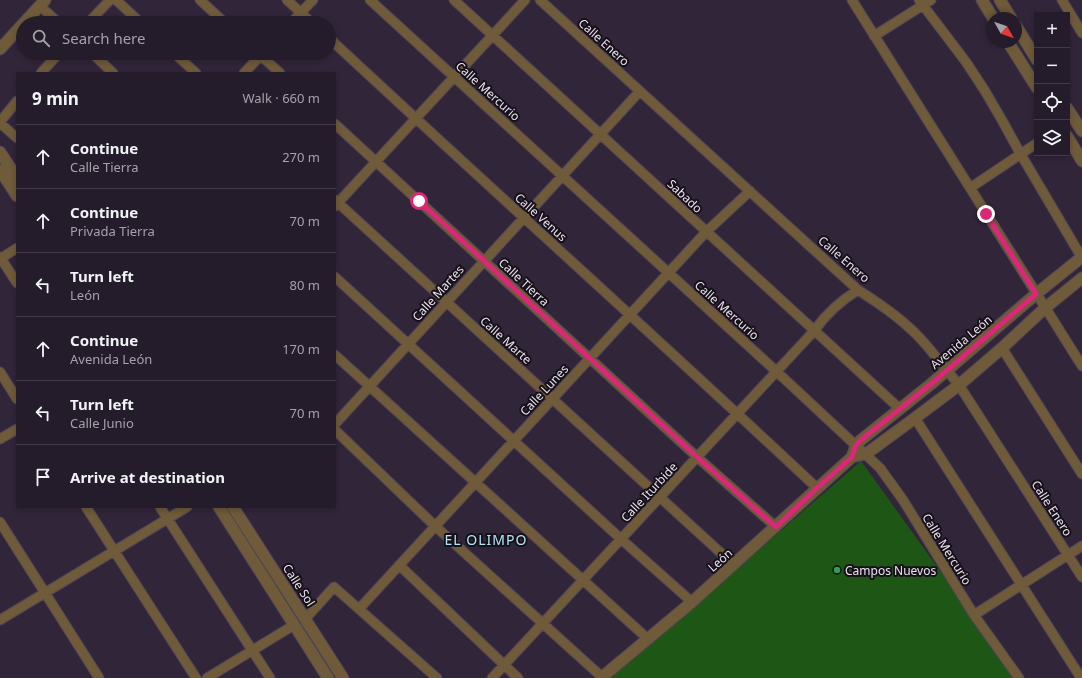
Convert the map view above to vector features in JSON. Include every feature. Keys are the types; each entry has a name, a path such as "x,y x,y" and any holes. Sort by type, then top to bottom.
{"street":[{"path":"95,16 110,0"},
{"path":"116,0 133,16"},
{"path":"200,0 217,16"},
{"path":"288,0 304,16"},
{"path":"298,16 313,0"},
{"name":"Calle Mercurio","path":"370,0 669,272 880,468 892,484 974,614 1019,678"},
{"name":"Sabado","path":"454,0 900,409"},
{"path":"336,203 376,162 525,0"},
{"name":"Calle Enero","path":"540,0 858,290 883,306 906,324 927,346 959,384 1082,578"},
{"path":"852,0 1082,366"},
{"path":"874,36 921,3 931,0"},
{"path":"982,0 989,12"},
{"path":"1000,0 1007,12"},
{"path":"1062,0 1082,33"},
{"path":"31,16 43,3 53,16"},
{"path":"921,3 945,33 985,91 1082,258"},
{"path":"0,49 16,32"},
{"path":"1022,36 1034,55"},
{"name":"Calle Venus","path":"336,45 817,488"},
{"path":"1012,48 1034,84"},
{"path":"42,72 53,60"},
{"path":"99,60 112,72"},
{"path":"182,60 195,72"},
{"path":"245,72 256,60"},
{"path":"267,60 279,72"},
{"name":"Calle Martes","path":"336,423 640,91"},
{"path":"16,102 0,122 16,137"},
{"path":"1070,111 1079,119 1082,131"},
{"name":"Calle Tierra","path":"336,125 697,457 776,527"},
{"path":"1070,141 1082,161"},
{"path":"970,188 1034,145"},
{"path":"0,152 16,176"},
{"path":"0,170 16,194"},
{"name":"Calle Lunes","path":"359,609 706,232 750,191"},
{"name":"Calle Marte","path":"336,203 734,565"},
{"path":"16,249 0,258 16,282"},
{"name":"Avenida León","path":"856,445 947,371 1036,294 1082,258"},
{"path":"336,278 513,441 692,602"},
{"path":"865,454 959,384 1002,348 1045,308 1082,278"},
{"name":"Calle Iturbide","path":"492,678 737,414 814,330 833,307 858,290"},
{"path":"1002,348 1082,474"},
{"path":"336,356 648,640"},
{"path":"0,372 16,397"},
{"path":"915,418 1081,678"},
{"path":"0,439 16,430"},
{"path":"336,431 435,526 602,677"},
{"path":"852,457 856,445"},
{"name":"León","path":"602,677 692,602 852,457 865,454"},
{"path":"87,508 196,678"},
{"path":"161,508 270,678"},
{"path":"0,620 185,508"},
{"path":"220,508 328,678"},
{"name":"Calle Sol","path":"234,508 343,678"},
{"path":"0,522 100,678"},
{"path":"974,614 1082,546"},
{"path":"399,565 518,678"},
{"path":"305,619 334,587 437,678"},
{"path":"207,678 294,625"}],"green space":[{"name":"Campos Nuevos","path":"861,461 1017,678 611,678"}],"place":[{"name":"Campos Nuevos","path":"837,570"}],"district":[{"name":"EL OLIMPO","path":"486,539"}],"route":[{"path":"419,201 697,457 776,527 852,457 856,445 861,440 977,346 1036,294 986,214"}]}
